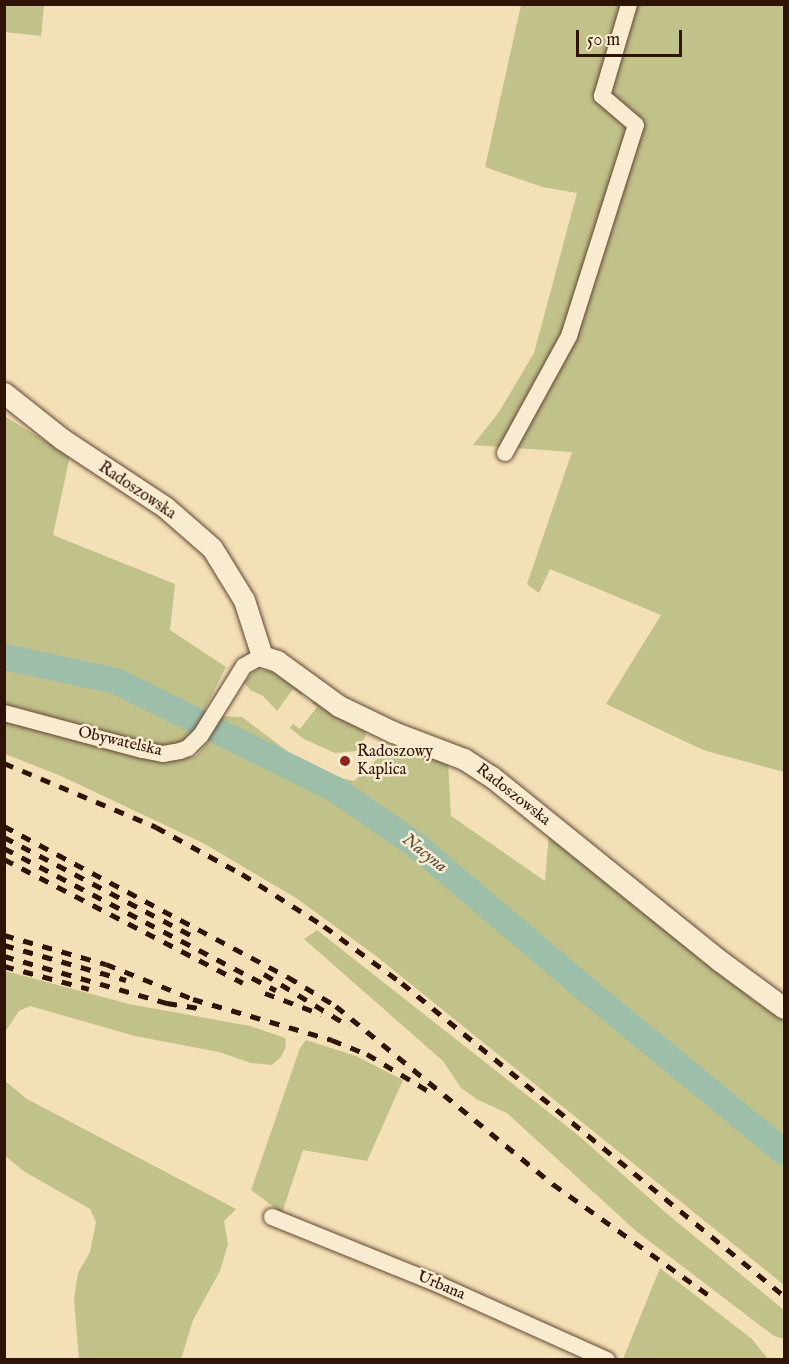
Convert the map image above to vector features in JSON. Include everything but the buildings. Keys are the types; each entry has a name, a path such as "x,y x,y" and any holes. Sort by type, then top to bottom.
{"street":[{"path":"505,453 569,336 636,125 602,96 629,4"},
{"name":"Radoszowska","path":"4,393 62,440 165,507 212,548 244,600 262,656 277,661 339,706 393,732 464,759 492,777 720,961 784,1008"},
{"name":"Obywatelska","path":"4,712 163,754 188,748 201,735 244,666 262,656"},
{"name":"Urbana","path":"272,1217 440,1285 607,1359"}],"green space":[{"path":"5,4 44,5 41,36 5,32"},
{"path":"521,5 784,5 784,772 703,750 606,704 661,615 550,569 539,593 527,584 572,452 473,445 499,412 534,353 577,193 542,187 485,167"},
{"path":"4,416 70,456 53,535 175,584 170,630 226,667 200,719 117,678 5,654"},
{"path":"4,667 112,686 195,728 184,740 170,749 5,704"},
{"path":"256,670 280,672 303,691 301,695 293,689 277,711 263,696 250,690 244,682"},
{"path":"316,698 363,727 366,735 357,751 335,753 304,739 290,728 293,724 300,729 317,707 312,703"},
{"path":"218,716 242,717 291,754 336,777 354,781 388,749 405,749 448,761 451,816 545,881 549,834 752,999 784,1021 784,1147 426,846 337,787 213,726"},
{"path":"4,720 183,759 196,756 213,736 333,792 539,955 784,1159 784,1285 376,956 296,898 203,843 61,776 5,754"},
{"path":"317,930 579,1136 665,1212 784,1310 784,1339 774,1336 636,1231 507,1113 478,1100 461,1088 443,1061 304,939"},
{"path":"5,971 129,1004 250,1026 285,1038 286,1046 281,1057 272,1065 251,1063 219,1052 135,1036 30,1006 19,1011 5,1032"},
{"path":"306,1040 356,1056 403,1080 367,1161 303,1150 282,1213 251,1190 300,1048"},
{"path":"5,1081 27,1099 236,1209 224,1221 228,1244 220,1271 193,1320 181,1359 79,1359 74,1299 78,1273 90,1252 96,1222 90,1209 25,1172 5,1156"},
{"path":"660,1268 752,1339 768,1359 623,1359"}],"waterway":[{"name":"Nacyna","path":"4,657 116,681 335,789 418,847 577,982 784,1152"}],"railway":[{"path":"4,763 156,827 242,874 324,926 402,983 784,1296"},
{"path":"4,826 288,977 336,1006 553,1184 713,1298"},
{"path":"4,837 198,939"},
{"path":"4,848 276,990"},
{"path":"4,859 243,983"},
{"path":"4,935 106,964 193,999 332,1040 367,1054 430,1092"},
{"path":"4,945 126,980"},
{"path":"4,956 167,1003 204,1009"},
{"path":"4,966 89,989"},
{"path":"264,974 349,1026"},
{"path":"265,993 321,1014"}],"place":[{"name":"Radoszowy Kaplica","path":"345,761"}]}
